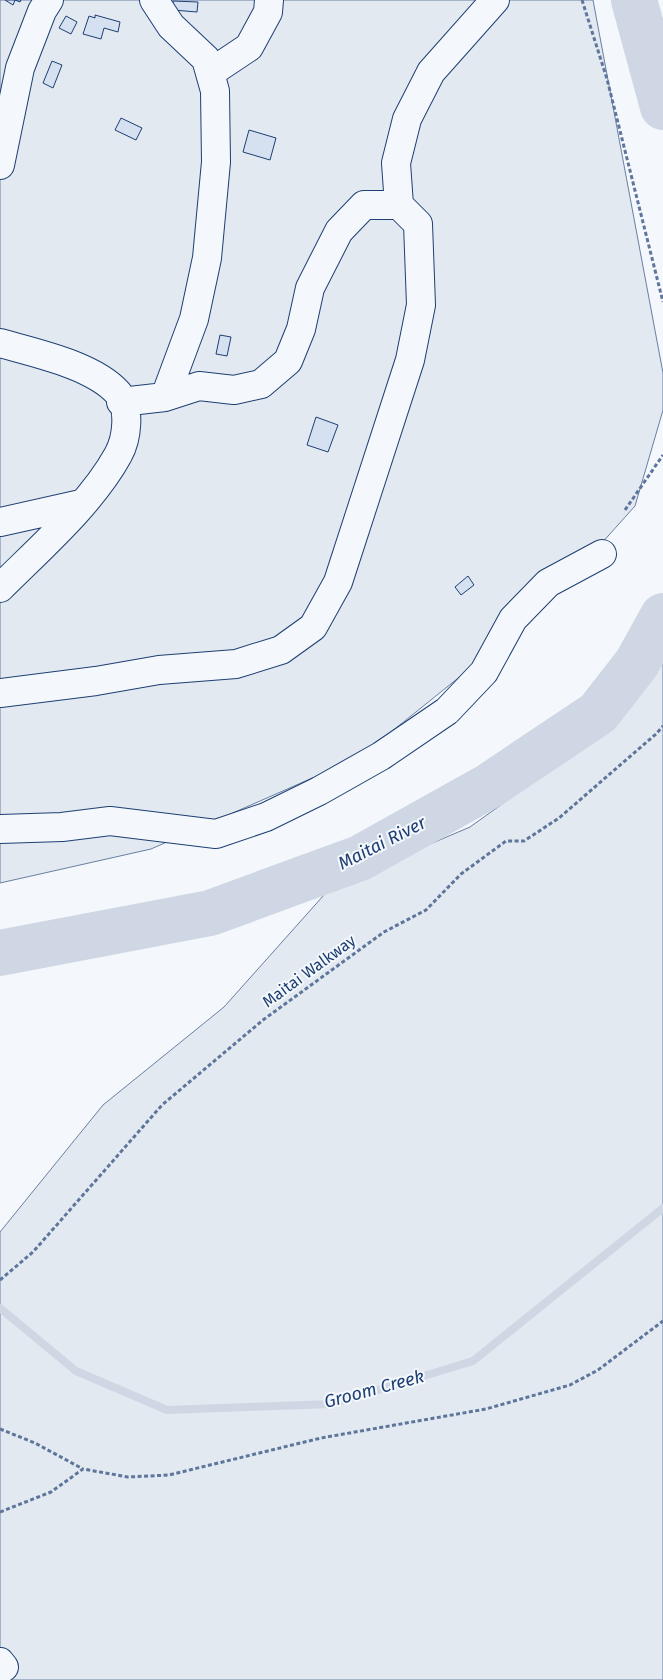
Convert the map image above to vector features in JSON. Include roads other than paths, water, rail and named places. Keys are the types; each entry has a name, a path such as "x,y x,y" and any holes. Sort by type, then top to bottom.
{"lane":[{"path":"0,165 20,68 42,11 49,0"},
{"path":"154,0 171,26 206,59 215,91 216,162 207,258 194,319 165,396"},
{"path":"210,73 249,47 268,12 269,0"},
{"path":"0,693 86,683 159,670 236,664 280,650 313,627 338,582 410,360 420,305 418,224 399,205 396,163 407,119 431,72 495,0"},
{"path":"121,402 165,396 199,386 234,390 261,384 288,361 301,329 310,288 339,232 364,205 399,205"},
{"path":"0,344 58,360 97,378 119,394 128,420 119,454 81,504 0,588"},
{"path":"0,522 81,504"},
{"path":"0,829 62,827 110,821 216,834 266,817 319,791 381,756 447,711 484,672 513,619 548,583 602,554"},
{"path":"0,1662 4,1667 0,1670"}],"waterway":[{"name":"Maitai River","path":"634,0 663,107"},
{"name":"Maitai River","path":"0,953 210,913 360,858 489,786 598,713 637,663 663,616"},
{"name":"Groom Creek","path":"0,1308 76,1371 167,1410 332,1404 473,1361 663,1208"}]}
